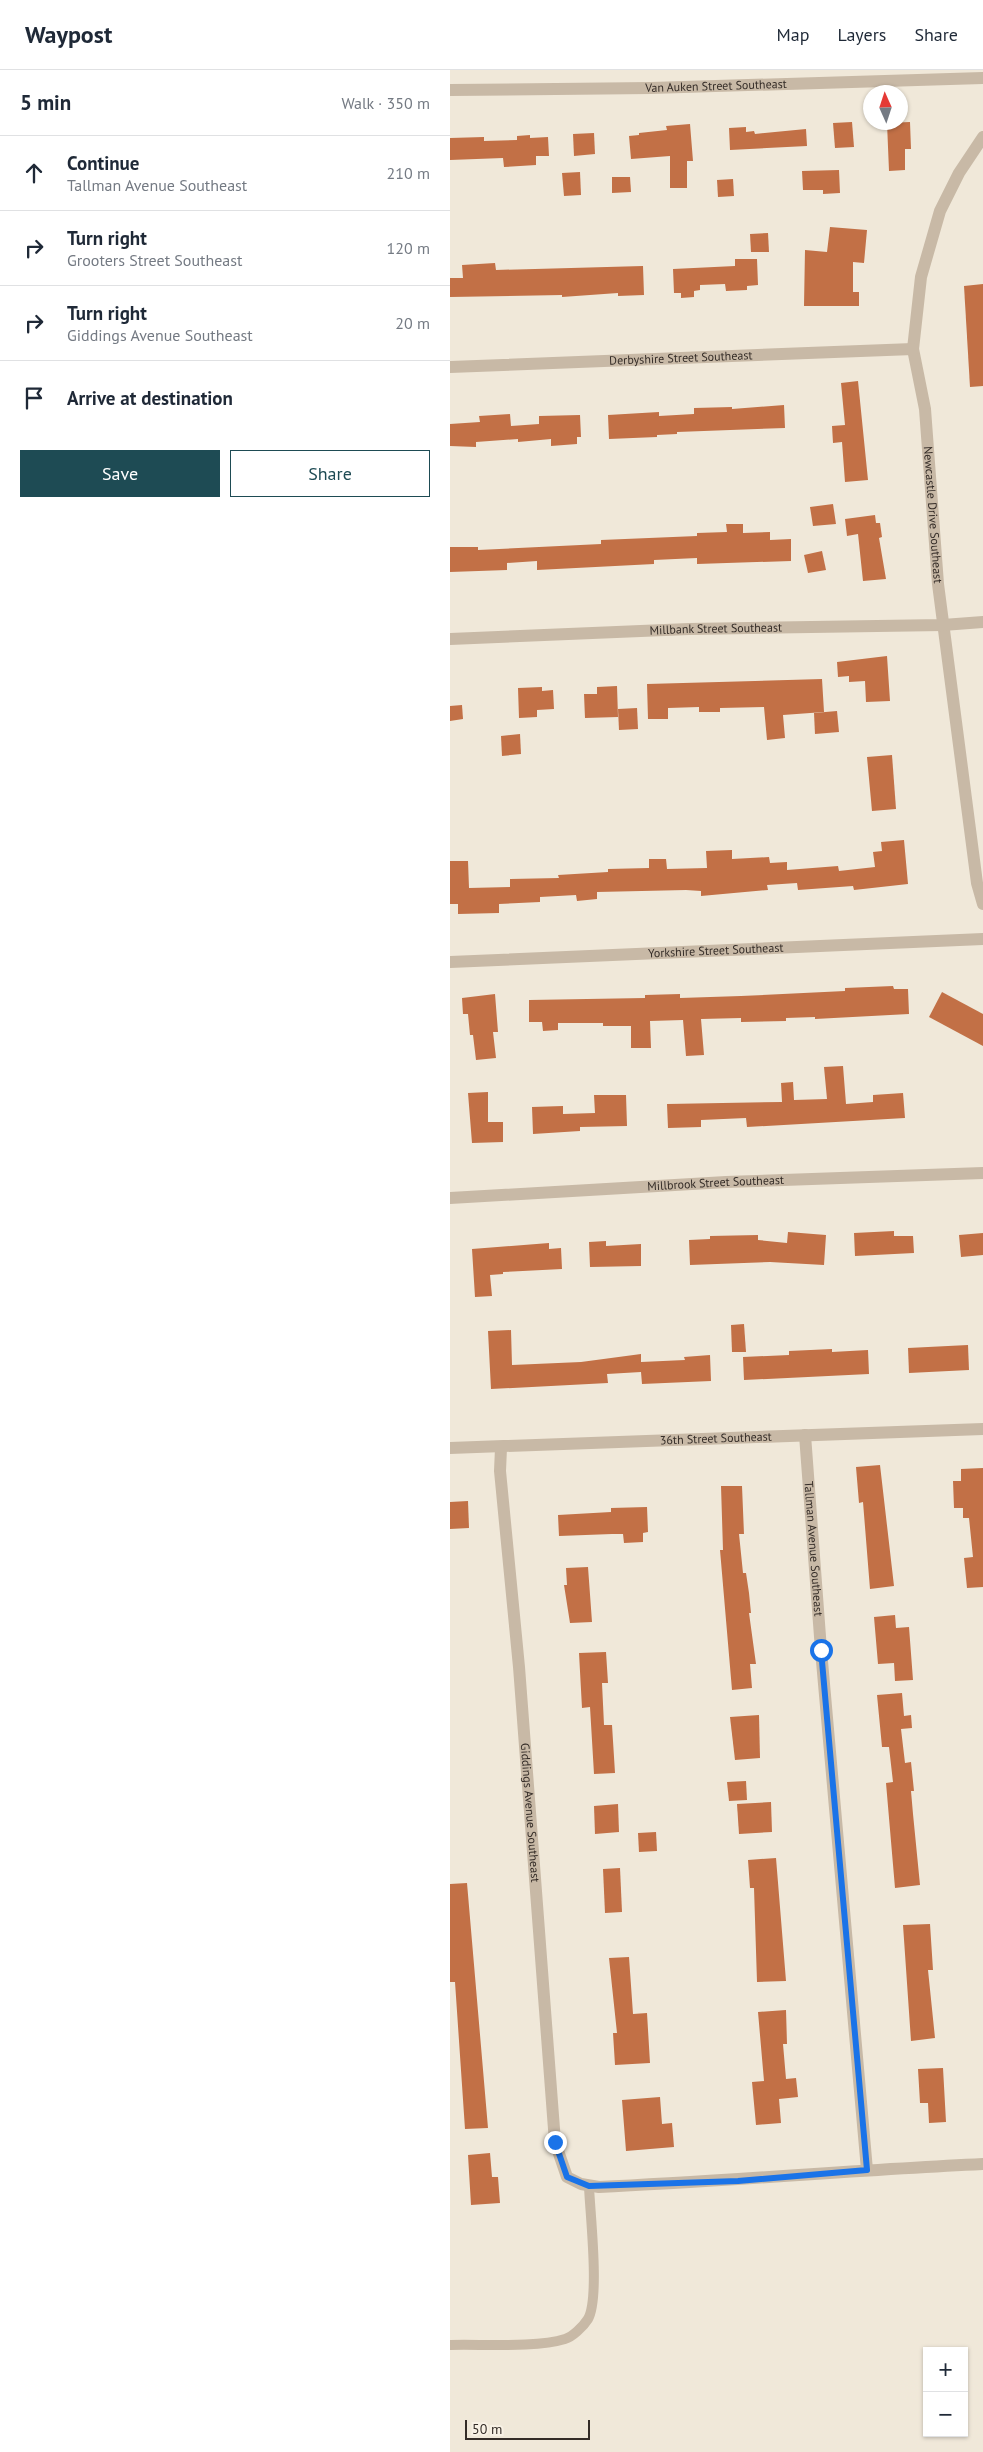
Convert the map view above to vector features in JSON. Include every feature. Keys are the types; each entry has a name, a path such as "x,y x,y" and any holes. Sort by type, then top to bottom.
{"street":[{"name":"Van Auken Street Southeast","path":"450,90 651,88 983,78"},
{"name":"Newcastle Drive Southeast","path":"983,137 959,173 940,211 921,277 913,349 925,409 943,625 977,883 983,904"},
{"name":"Derbyshire Street Southeast","path":"450,368 913,349"},
{"name":"Millbank Street Southeast","path":"450,639 689,629 943,625 983,622"},
{"name":"Yorkshire Street Southeast","path":"450,962 983,939"},
{"name":"Millbrook Street Southeast","path":"450,1198 726,1182 983,1173"},
{"name":"36th Street Southeast","path":"450,1448 501,1448 983,1429"},
{"name":"Tallman Avenue Southeast","path":"805,1435 821,1650 867,2170"},
{"name":"Giddings Avenue Southeast","path":"501,1448 500,1471 519,1667 555,2142 567,2177 589,2186"},
{"path":"589,2186 738,2181 867,2170 983,2164"}],"lane":[{"path":"450,2345 547,2342 566,2339 588,2319 592,2305 593,2277 589,2186"}],"building":[{"path":"852,122 854,147 835,148 833,123"},
{"path":"908,122 910,122 911,149 905,149 905,170 889,171 887,130 908,130"},
{"path":"690,124 693,161 687,161 687,188 670,188 670,156 631,159 629,136 667,130 666,126"},
{"path":"746,127 746,132 754,131 755,134 806,129 807,146 730,150 729,128"},
{"path":"594,133 595,154 574,156 573,134"},
{"path":"530,135 530,138 548,137 549,156 536,156 536,165 504,167 503,158 450,160 450,138 484,137 484,141 517,140 517,136"},
{"path":"839,170 840,193 823,194 823,190 803,190 802,171"},
{"path":"580,172 581,195 564,196 562,173"},
{"path":"612,177 630,177 631,192 612,193"},
{"path":"733,179 734,196 718,197 717,180"},
{"path":"830,227 867,230 864,263 853,262 853,292 859,292 859,306 804,306 805,250 827,252"},
{"path":"768,233 769,252 751,252 750,234"},
{"path":"735,259 757,259 758,285 747,286 747,290 726,291 725,284 700,285 700,290 694,291 694,297 681,298 681,293 674,293 673,269 735,266"},
{"path":"495,263 496,270 643,266 644,295 618,296 618,293 562,297 562,295 450,297 450,278 463,278 462,265"},
{"path":"983,284 983,386 970,387 964,286"},
{"path":"858,381 868,480 845,482 842,442 833,443 832,426 845,425 841,383"},
{"path":"784,405 785,428 677,432 677,434 657,435 657,437 609,439 608,415 659,412 659,416 694,414 694,408 732,407 732,409"},
{"path":"510,414 511,426 539,424 539,416 580,415 581,437 577,437 577,444 551,446 551,439 518,442 518,439 476,442 476,447 450,446 450,424 480,422 479,416"},
{"path":"833,504 836,524 813,526 810,507"},
{"path":"875,515 876,523 880,523 882,537 879,538 886,579 863,581 858,534 847,536 845,519"},
{"path":"726,524 743,524 743,533 770,532 770,540 791,539 791,561 697,564 697,558 654,560 654,564 537,570 537,561 507,563 507,570 450,572 450,547 478,547 478,550 601,544 601,540 697,536 697,533 727,532"},
{"path":"822,551 826,570 808,573 804,555"},
{"path":"887,656 890,701 866,702 865,681 849,682 849,676 838,677 837,662"},
{"path":"822,679 824,712 783,715 785,738 767,740 764,707 720,708 720,712 699,712 699,707 668,708 668,719 648,719 647,684"},
{"path":"617,686 618,717 585,718 584,694 597,694 597,687"},
{"path":"542,687 542,691 553,690 554,709 537,710 537,717 519,718 518,688"},
{"path":"462,705 463,719 450,721 450,706"},
{"path":"637,708 638,729 619,730 618,709"},
{"path":"837,711 839,732 815,734 814,713"},
{"path":"520,734 521,754 502,756 501,736"},
{"path":"892,755 896,809 872,811 867,757"},
{"path":"904,840 908,884 854,890 853,886 798,890 797,883 767,885 768,890 701,896 701,891 686,890 597,892 597,899 577,901 576,895 540,897 540,902 499,904 499,913 458,914 458,904 450,904 450,861 468,861 469,888 510,887 510,879 559,878 558,875 608,872 608,869 649,868 649,859 666,859 667,869 707,868 706,851 732,850 732,859 769,857 770,863 787,862 787,870 838,866 839,871 875,867 873,852 882,851 881,842"},
{"path":"893,986 894,989 908,989 909,1014 815,1019 815,1017 786,1018 786,1021 741,1022 741,1018 701,1019 704,1055 686,1056 683,1020 650,1021 651,1048 631,1048 631,1026 603,1026 603,1023 558,1023 558,1030 543,1031 542,1022 529,1022 529,1000 645,998 645,995 680,994 680,998 741,996 845,991 845,988"},
{"path":"942,992 983,1014 983,1046 929,1017"},
{"path":"495,994 498,1032 493,1032 496,1058 476,1060 473,1035 470,1035 468,1014 463,1014 462,998"},
{"path":"843,1066 846,1104 873,1102 873,1095 903,1093 905,1118 747,1127 746,1118 701,1120 701,1127 668,1128 667,1104 782,1102 781,1083 793,1082 794,1100 827,1099 824,1067"},
{"path":"488,1092 488,1122 503,1122 503,1142 472,1143 468,1093"},
{"path":"594,1095 626,1095 627,1126 580,1127 580,1131 533,1134 532,1107 563,1106 563,1114 595,1113"},
{"path":"894,1231 894,1236 913,1236 914,1253 855,1256 854,1233"},
{"path":"788,1232 826,1235 824,1265 770,1262 690,1265 689,1240 710,1239 710,1236 758,1235 758,1240 787,1243"},
{"path":"983,1233 983,1255 961,1257 959,1235"},
{"path":"606,1241 606,1246 641,1244 641,1266 590,1267 589,1242"},
{"path":"549,1243 549,1249 561,1248 562,1269 503,1272 503,1274 490,1275 492,1296 475,1297 472,1249"},
{"path":"744,1324 746,1352 732,1352 731,1325"},
{"path":"511,1330 512,1365 581,1362 641,1354 641,1362 685,1360 684,1357 710,1355 711,1381 642,1384 641,1372 607,1374 608,1383 491,1389 488,1331"},
{"path":"968,1345 969,1370 909,1373 908,1348"},
{"path":"832,1349 832,1352 868,1350 869,1374 744,1380 743,1357 789,1355 789,1351"},
{"path":"880,1465 894,1586 870,1589 863,1502 859,1503 856,1467"},
{"path":"983,1468 983,1587 967,1588 964,1558 973,1557 969,1518 963,1518 963,1508 954,1508 953,1481 961,1481 961,1469"},
{"path":"721,1486 742,1486 744,1534 739,1534 743,1573 746,1573 749,1593 751,1613 749,1613 756,1664 750,1664 752,1688 732,1690 720,1550 723,1550"},
{"path":"468,1501 469,1528 450,1529 450,1502"},
{"path":"647,1507 648,1532 643,1533 643,1542 624,1543 623,1534 559,1536 558,1515 611,1512 611,1508"},
{"path":"588,1567 592,1622 570,1623 564,1585 567,1585 566,1568"},
{"path":"895,1615 896,1628 909,1627 913,1680 895,1681 894,1663 878,1664 874,1617"},
{"path":"606,1652 608,1683 602,1683 604,1725 612,1725 615,1773 594,1774 590,1707 582,1708 579,1653"},
{"path":"902,1693 904,1716 911,1715 912,1728 901,1729 905,1763 911,1762 914,1791 911,1791 920,1885 895,1888 886,1783 893,1782 889,1747 882,1747 877,1695"},
{"path":"759,1715 760,1758 735,1760 730,1717"},
{"path":"746,1781 747,1800 729,1801 727,1782"},
{"path":"771,1802 772,1832 739,1834 737,1804"},
{"path":"618,1804 619,1832 595,1834 594,1806"},
{"path":"656,1832 657,1851 639,1852 638,1833"},
{"path":"776,1858 786,1981 757,1982 754,1888 750,1888 748,1860"},
{"path":"620,1868 622,1912 605,1913 603,1869"},
{"path":"467,1883 488,2128 465,2129 455,1982 450,1982 450,1884"},
{"path":"930,1924 933,1970 928,1970 935,2038 911,2041 903,1925"},
{"path":"629,1957 633,2014 647,2013 650,2063 615,2065 613,2033 617,2033 609,1958"},
{"path":"786,2010 787,2044 783,2044 786,2079 796,2078 798,2097 779,2099 781,2123 756,2125 752,2082 764,2081 758,2012"},
{"path":"943,2068 946,2122 929,2123 928,2103 920,2103 918,2069"},
{"path":"660,2097 662,2124 672,2123 674,2147 626,2151 622,2100"},
{"path":"490,2153 492,2177 498,2177 500,2203 471,2205 468,2155"}],"route":[{"path":"555,2142 567,2177 589,2186 738,2181 867,2170 821,1650"}]}
